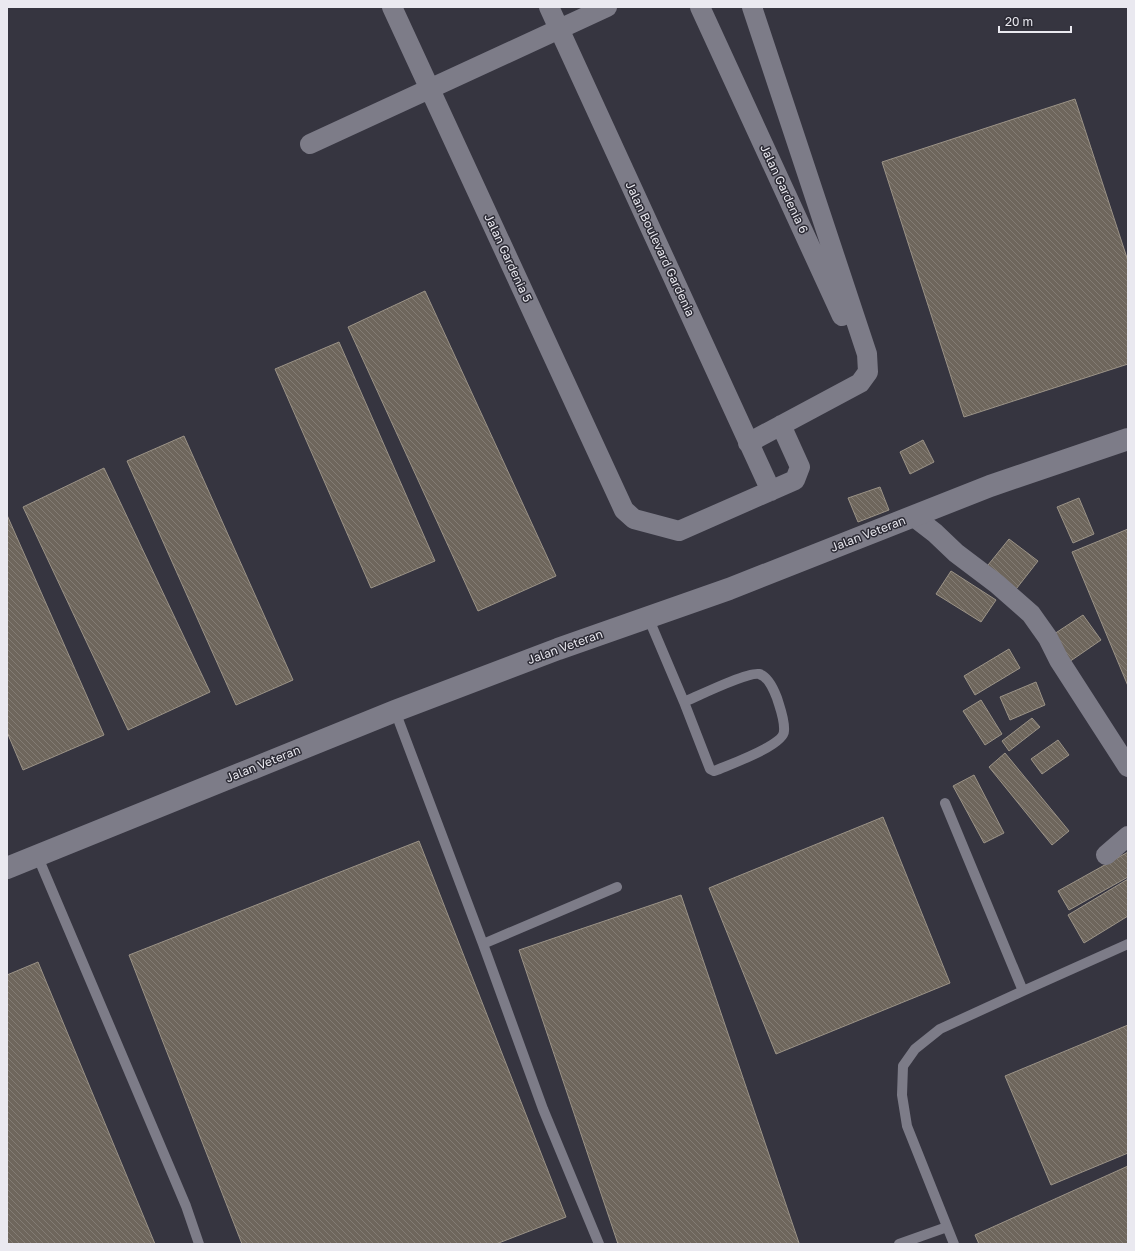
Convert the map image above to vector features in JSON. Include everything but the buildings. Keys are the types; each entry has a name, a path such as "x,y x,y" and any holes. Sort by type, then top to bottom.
{"main road":[{"name":"Jalan Veteran","path":"7,868 395,711 558,649 729,588 990,486 1128,439"}],"street":[{"name":"Jalan Gardenia 5","path":"392,7 624,510 634,518 679,530 771,491"},
{"name":"Jalan Boulevard Gardenia","path":"549,7 771,491"},
{"path":"310,144 607,7"},
{"name":"Jalan Gardenia 6","path":"700,7 868,372"},
{"path":"748,442 860,382 868,372 867,354 752,7"},
{"path":"771,491 795,480 800,467 781,425"},
{"path":"913,516 935,533 956,553 997,584 1031,614 1048,638 1059,660 1128,767"},
{"path":"1106,855 1128,836"}],"lane":[{"path":"648,617 684,702 710,769 714,771 769,747 781,739 785,732 781,710 774,689 764,676 758,674 743,677 684,702"},
{"path":"395,711 484,944 543,1109 599,1244"},
{"path":"945,804 1022,991"},
{"path":"37,855 186,1206 199,1244"},
{"path":"484,944 616,887"},
{"path":"954,1244 907,1126 902,1095 903,1066 915,1049 940,1030 1022,991 1128,944"},
{"path":"899,1244 947,1227"}]}
